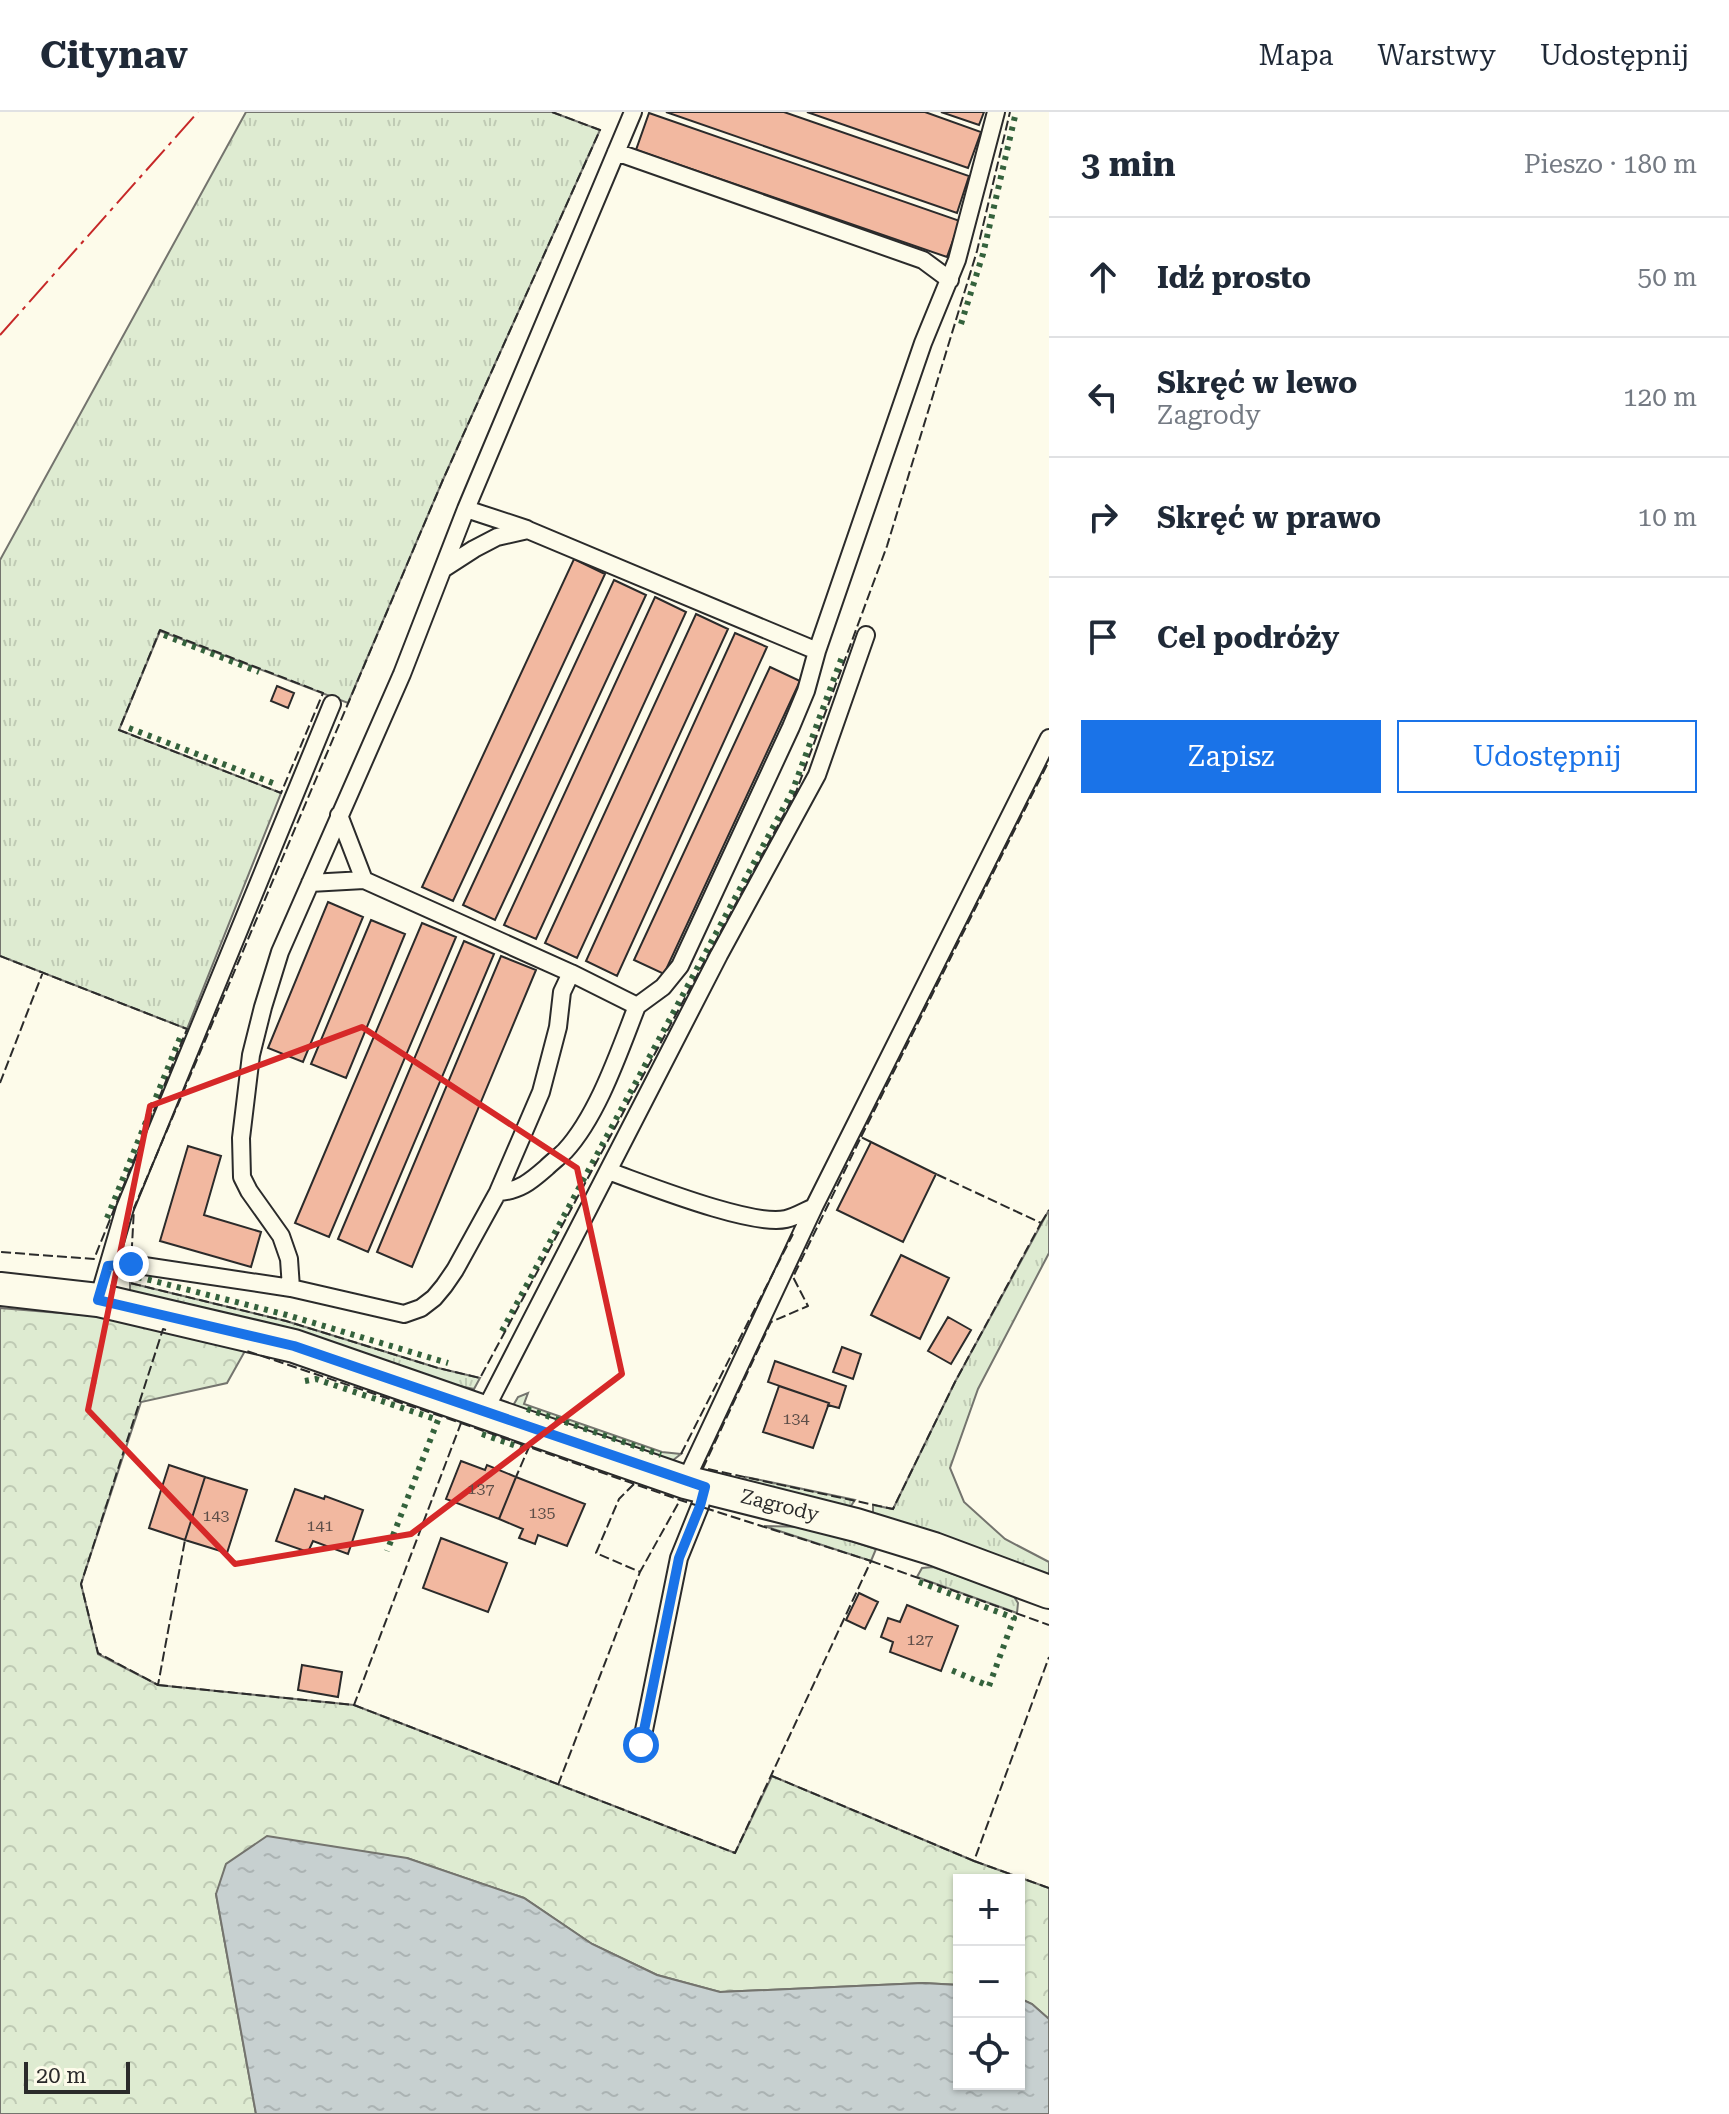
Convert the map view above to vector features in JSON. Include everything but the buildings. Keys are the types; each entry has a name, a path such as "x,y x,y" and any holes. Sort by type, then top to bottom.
{"street":[{"name":"Zagrody","path":"0,1289 98,1300 294,1346 695,1484 856,1525 934,1549 1049,1592"}],"lane":[{"path":"291,1288 289,1259 281,1236 242,1177 241,1138 251,1055 263,1007 280,952 402,674 466,509 633,112"},
{"path":"498,1192 512,1192 527,1185 565,1151 582,1127 600,1095 637,1006 663,987 680,966 791,727 806,691 913,371 950,280 996,112"},
{"path":"616,152 923,260 950,280"},
{"path":"466,509 528,530 817,651"},
{"path":"443,569 497,537 528,530"},
{"path":"484,1412 719,955 817,775 866,635"},
{"path":"98,1300 125,1208 332,704"},
{"path":"641,1745 679,1558 700,1506 695,1484 814,1207 1049,738"},
{"path":"339,815 364,880"},
{"path":"310,883 364,880 637,1006"},
{"path":"108,1266 131,1264 291,1288 404,1314 421,1308 434,1298 455,1270 498,1192 541,1092 558,1027 562,992 571,973"},
{"path":"608,1171 730,1212 762,1219 784,1219 814,1207"}],"highlighted area":[{"path":"362,1027 577,1168 622,1374 411,1534 235,1564 88,1410 150,1106"}],"green space":[{"path":"246,112 552,112 600,130 442,482 348,703 160,631 119,730 281,793 187,1029 0,956 0,560"},
{"path":"1049,1210 1049,1253 978,1389 950,1468 964,1502 1005,1539 1049,1562 1049,1580 873,1517 873,1505 893,1509 955,1382"},
{"path":"130,1283 286,1321 480,1378 474,1389 427,1379 130,1294"},
{"path":"0,1308 96,1316 163,1329 245,1351 227,1383 141,1402 81,1584 98,1654 158,1685 354,1705 735,1853 772,1776 1010,1874 953,1874 953,1985 923,1983 720,1992 657,1975 592,1944 524,1898 407,1858 216,1894 256,2114 0,2114"},
{"path":"528,1393 524,1404 662,1452 681,1454 672,1461 515,1410 518,1397"},
{"path":"746,1477 855,1500 848,1510 744,1484"},
{"path":"764,1526 808,1527 876,1549 871,1561"},
{"path":"933,1567 1013,1595 1018,1603 1017,1613 917,1577 922,1568"},
{"path":"1025,1879 1049,1888 1049,2019 1025,2001"}],"water":[{"path":"267,1836 407,1858 524,1898 592,1944 657,1975 720,1992 923,1983 953,1985 953,2090 1025,2090 1025,2001 1049,2019 1049,2114 256,2114 216,1894 226,1864"}],"hedge":[{"path":"961,324 983,254 1016,112"},
{"path":"164,635 259,672"},
{"path":"502,1331 792,792 842,657"},
{"path":"129,728 278,785"},
{"path":"107,1218 182,1033"},
{"path":"138,1277 287,1315 448,1363"},
{"path":"305,1381 316,1379 438,1420 387,1551"},
{"path":"527,1409 661,1455"},
{"path":"482,1434 525,1449"},
{"path":"919,1582 1014,1618 989,1686 951,1670"}],"fence":[{"path":"552,112 600,130 442,482 134,1208 130,1283 286,1321 480,1378 796,792 887,546 977,251 1010,112"},
{"path":"160,630 323,693 281,793 119,730 160,630"},
{"path":"861,1137 1049,761"},
{"path":"0,956 187,1029 94,1259 0,1252"},
{"path":"0,1083 43,972"},
{"path":"871,1142 861,1137 793,1277 808,1306 771,1322 703,1468 893,1509 955,1382 1041,1223 936,1174"},
{"path":"1041,1223 1049,1210"},
{"path":"681,1454 793,1234"},
{"path":"166,1330 163,1329 81,1584 98,1653 158,1685 185,1540"},
{"path":"158,1685 354,1705 461,1423 244,1350"},
{"path":"461,1423 529,1447 516,1477"},
{"path":"354,1705 735,1853 871,1561 680,1500 529,1447"},
{"path":"634,1484 619,1499 596,1553 640,1572 680,1500"},
{"path":"871,1561 1049,1625"},
{"path":"558,1785 640,1572"},
{"path":"772,1776 974,1861 1049,1657"},
{"path":"974,1861 1049,1888"}],"power":[{"path":"0,335 198,112"}],"route":[{"path":"131,1264 108,1266 98,1300 294,1346 705,1487 679,1558 641,1745"}]}
